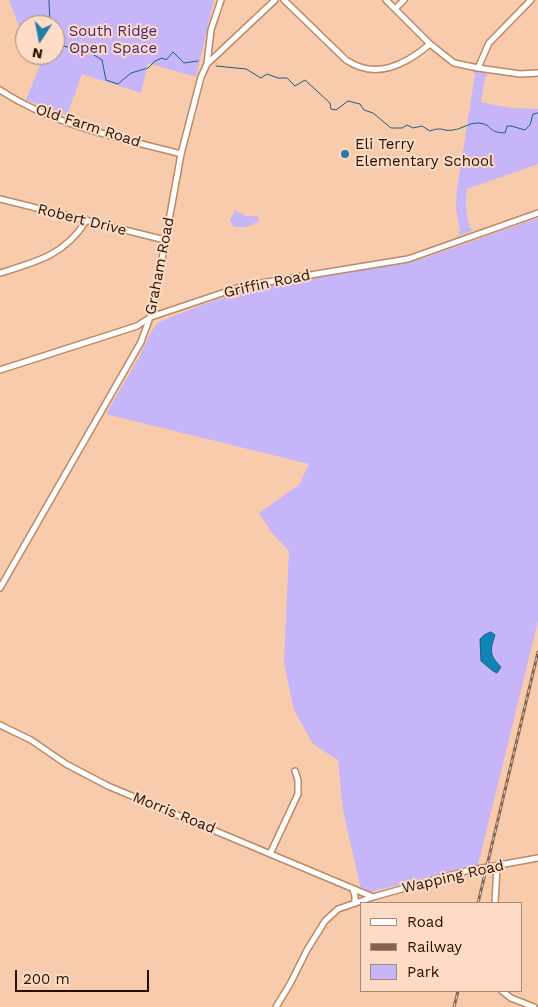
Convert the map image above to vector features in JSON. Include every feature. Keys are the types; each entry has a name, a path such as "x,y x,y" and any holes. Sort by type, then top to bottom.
{"street":[{"path":"206,64 211,30 221,0"},
{"name":"Graham Road","path":"0,588 142,342 151,318 180,154 206,64 275,0"},
{"path":"284,0 346,60 356,67 363,69 394,67 430,44"},
{"path":"386,0 430,44 454,63 520,74 538,73"},
{"path":"395,9 404,0"},
{"path":"478,68 489,43 531,0"},
{"name":"Old Farm Road","path":"0,90 24,105 64,120 118,138 180,154"},
{"name":"Robert Drive","path":"0,199 165,240"},
{"name":"Griffin Road","path":"0,370 137,326 151,318 244,286 419,256 538,213"},
{"path":"0,273 50,256 66,246 86,221"},
{"name":"Morris Road","path":"0,725 31,740 86,776 373,896"},
{"path":"270,854 298,794 298,780 295,771"},
{"name":"Wapping Road","path":"276,1007 325,921 338,909 373,896 466,871 538,858"},
{"path":"495,902 498,866"},
{"path":"353,889 354,903"},
{"path":"503,992 511,998 534,1007"}],"green space":[{"name":"South Ridge Open Space","path":"9,0 214,0 196,77 148,63 141,93 82,74 67,115 26,100 40,65 65,65 65,15 15,16"},
{"path":"473,71 488,74 485,77 481,102 509,108 538,109 538,164 467,189 466,204 468,218 470,228 474,230 458,236 460,231 456,208 457,189 475,75"},
{"path":"235,210 246,216 258,216 259,221 247,227 234,227 230,221"},
{"path":"538,218 538,621 478,865 362,894 343,810 338,760 313,744 294,710 284,663 289,551 272,533 259,513 299,485 309,464 106,414 139,357 152,330 159,322 248,289 416,261"}],"water":[{"path":"491,632 495,635 492,645 493,656 501,667 497,673 481,661 480,639"}],"waterway":[{"path":"49,0 50,15"},
{"path":"65,46 89,52 102,60 106,80 118,84 131,73 148,68 155,61 162,58 166,60 173,52 184,63 198,61"},
{"path":"216,66 246,69 261,78 267,74 278,78 287,78 295,86 305,80 330,103 331,109 336,110 348,101 360,104 364,110 373,113 391,128 402,128 407,125 413,128 422,126 430,131 438,129 450,130 480,123 487,125 496,132 505,133 507,126 525,130 530,125 533,114 538,113"}],"railway":[{"path":"478,902 538,652"},
{"path":"454,1007 458,992"}],"place":[{"name":"Eli Terry Elementary School","path":"345,154"}]}
